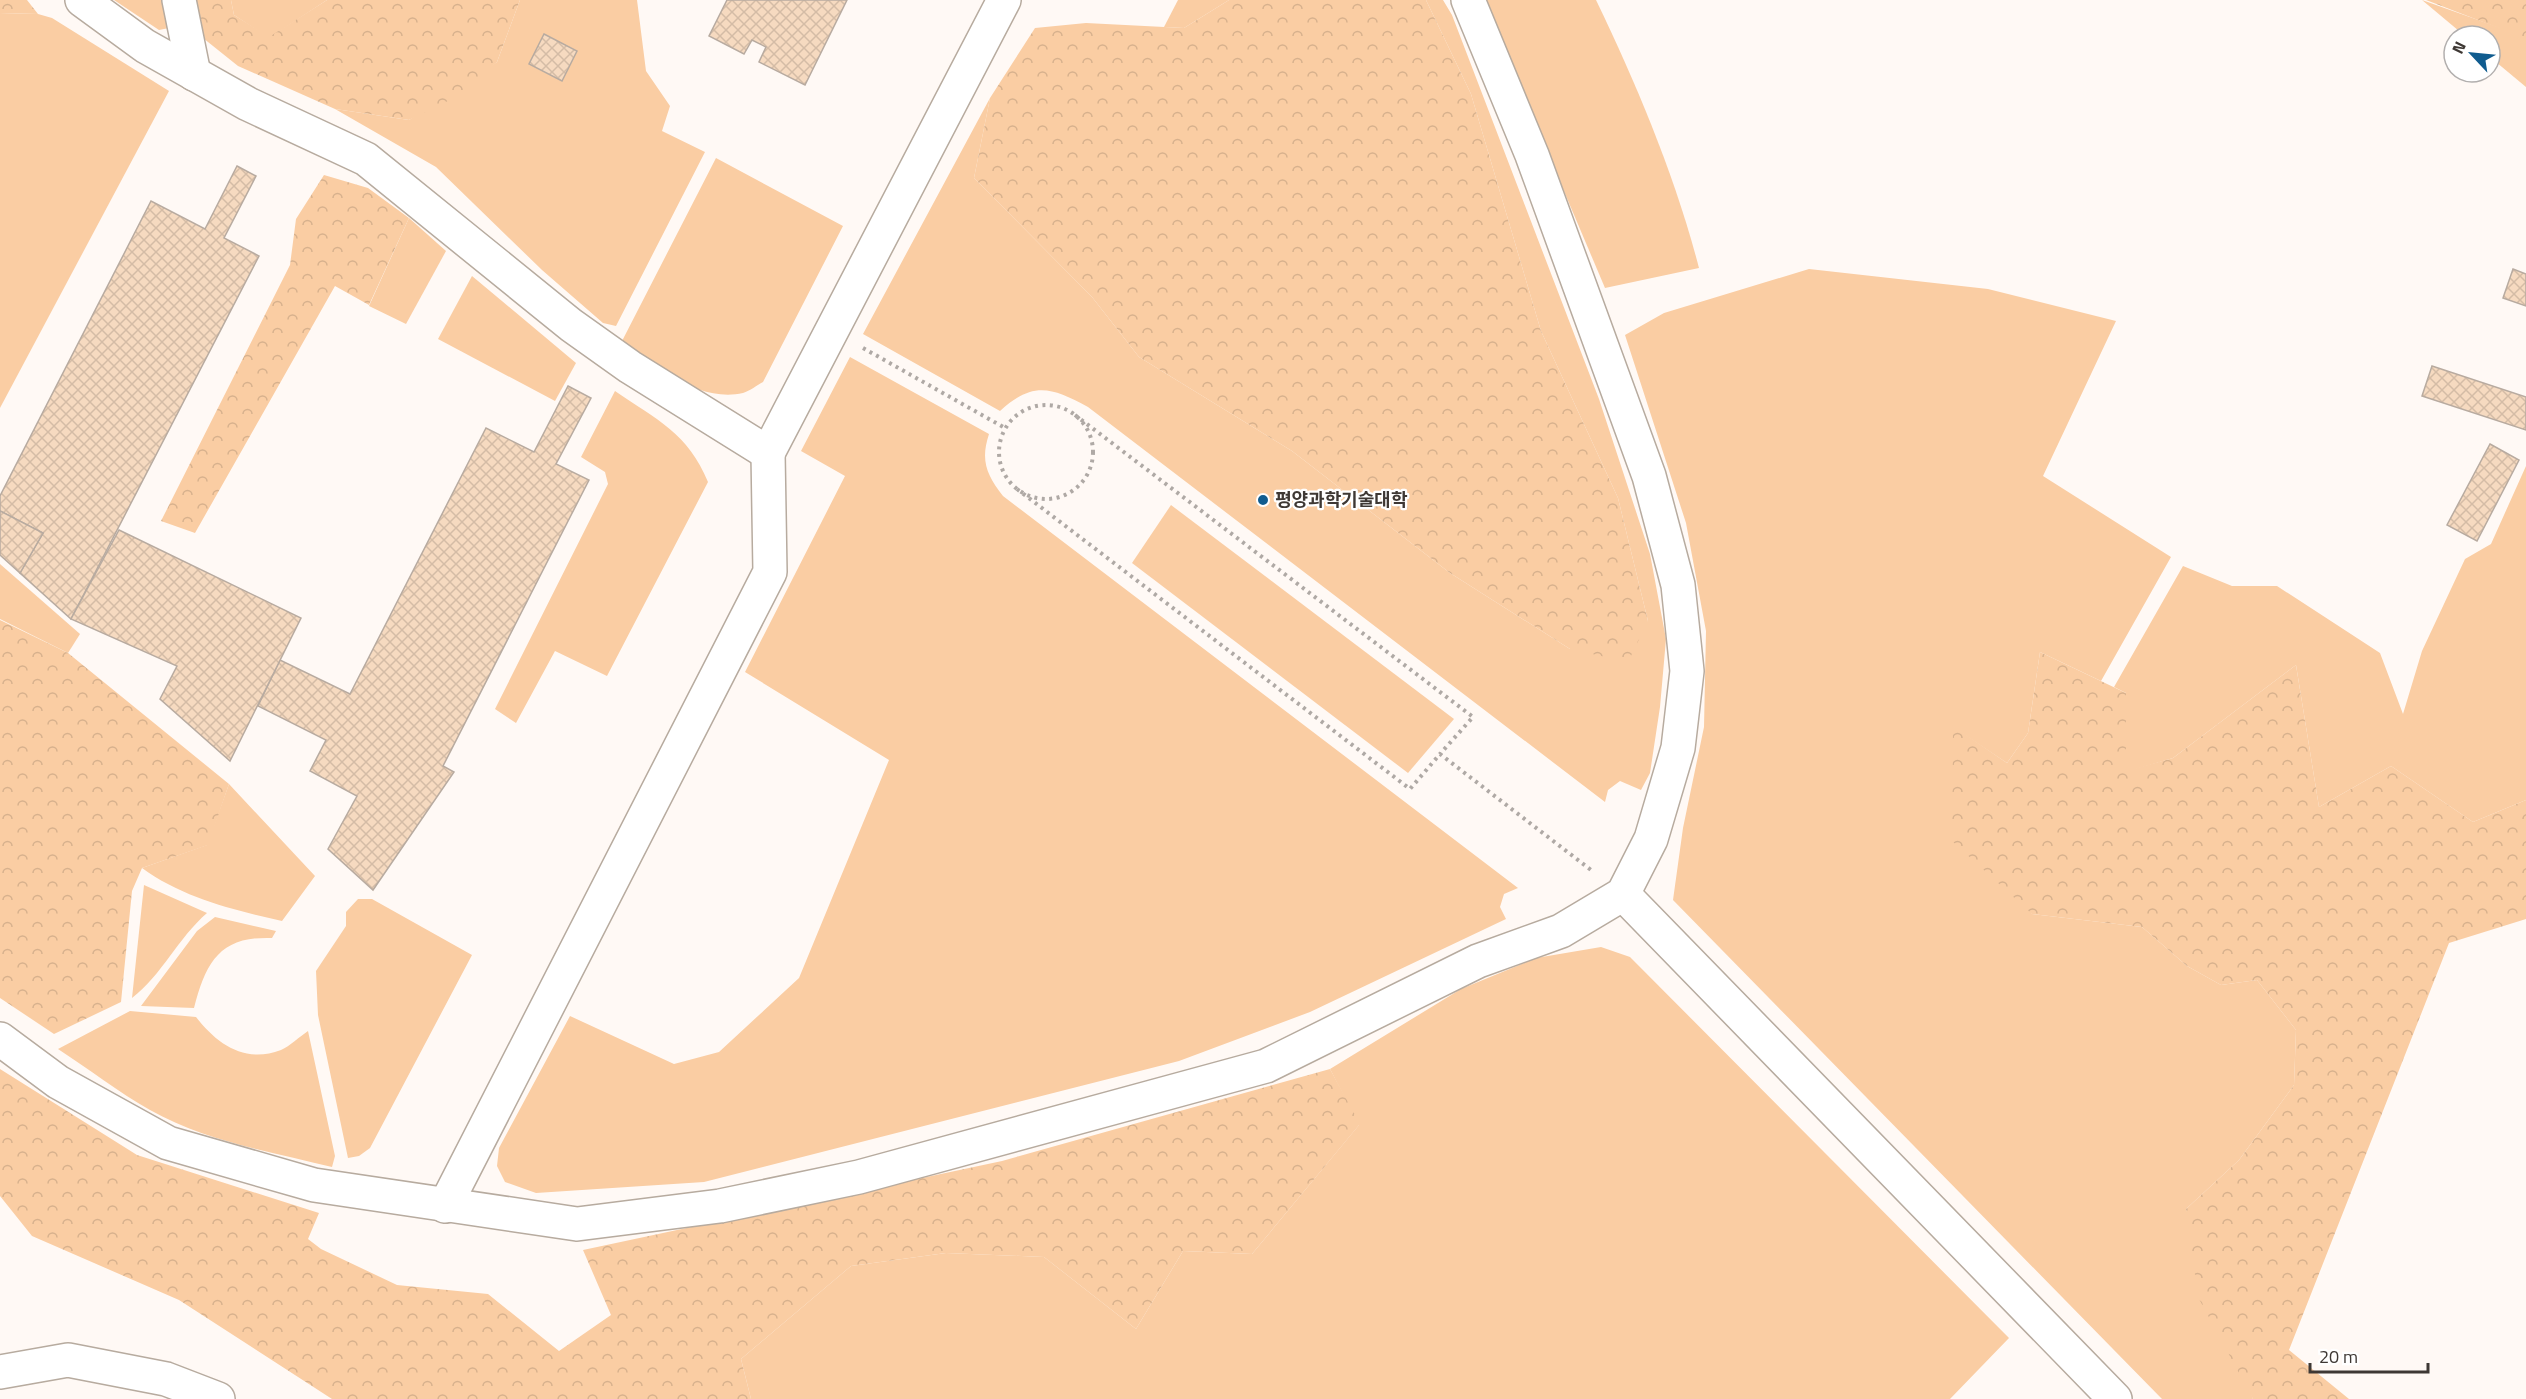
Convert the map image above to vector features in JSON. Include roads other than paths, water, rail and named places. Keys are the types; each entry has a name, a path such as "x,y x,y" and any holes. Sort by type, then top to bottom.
{"street":[{"path":"82,0 145,46 194,74 248,104 366,159 571,325 630,367 768,453"},
{"path":"179,0 194,74"},
{"path":"445,1206 770,572 768,453 1004,0"},
{"path":"0,1039 58,1082 168,1143 315,1185 577,1224 720,1206 859,1177 1266,1066 1478,961 1561,931 1623,894 1652,839 1678,748 1687,671 1678,585 1649,476 1532,155 1468,0"},
{"path":"1623,894 2115,1399"},
{"path":"0,1372 68,1360 166,1379 218,1399"}],"place":[{"name":"평양과학기술대학","path":"1263,500"}]}
